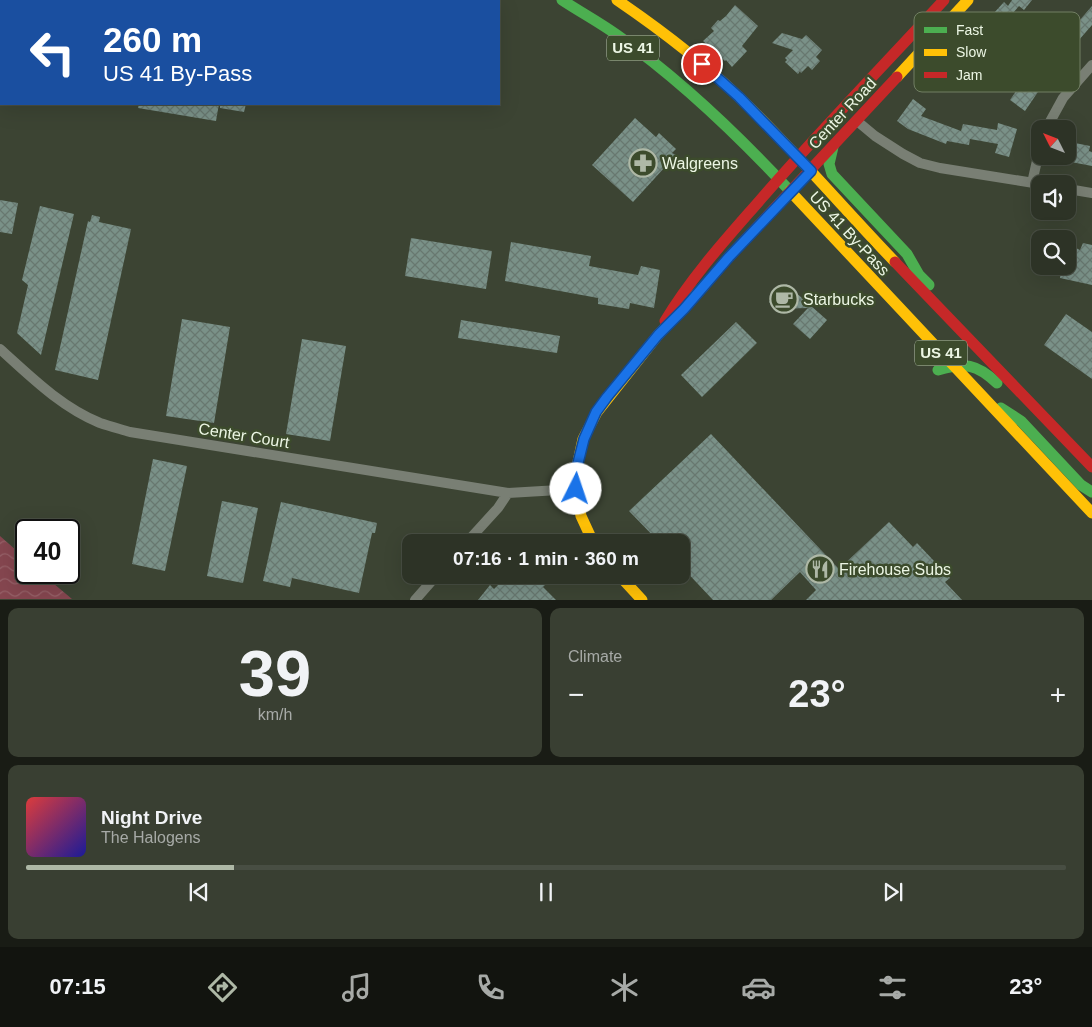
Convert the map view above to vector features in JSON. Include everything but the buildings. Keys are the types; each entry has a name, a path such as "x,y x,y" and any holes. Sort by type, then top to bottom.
{"main road":[{"name":"US 41 By-Pass","path":"562,0 606,28 678,84 742,140 1092,513"},
{"name":"US 41 By-Pass","path":"617,0 661,32 732,91 811,171 825,189 1009,383 1091,466"},
{"name":"Center Road","path":"933,12 944,0"},
{"name":"Center Road","path":"957,12 968,0"},
{"name":"Center Road","path":"658,335 675,303 730,235 778,179 914,32"},
{"name":"Center Road","path":"589,534 581,516 576,489 576,471 588,428 607,397 658,335 914,59"},
{"path":"833,147 828,159 829,169 832,174 907,254 919,275 979,340 1009,383"},
{"path":"938,370 952,365 969,365 982,370 1054,443 1091,466"},
{"path":"982,396 1018,418 1082,485 1092,492"},
{"path":"627,584 642,600"}],"street":[{"path":"1080,79 1092,65"},
{"path":"1051,120 1068,92"},
{"path":"857,122 903,154 920,163 1031,183"},
{"path":"1076,190 1092,193"},
{"name":"Center Court","path":"0,349 39,385 74,410 101,423 130,432 508,493"},
{"path":"474,534 498,508 508,493 576,489"},
{"path":"415,600 429,584"}],"water":[{"path":"0,536 15,549 15,584 54,584 72,599 0,599"}],"traffic: fast":[{"path":"562,0 610,30 664,70 729,128 790,191"},
{"path":"833,147 829,164 832,174 907,254 919,275 929,285"},
{"path":"938,370 947,367 970,366 983,372 997,383"},
{"path":"1001,408 1021,421 1081,485 1092,492"}],"traffic: slow":[{"path":"617,0 650,23 727,85 781,139 895,262"},
{"path":"957,12 968,0"},
{"path":"897,77 914,59"},
{"path":"790,191 1092,513"},
{"path":"589,534 581,516 576,489 576,471 583,439 597,412 658,335 704,286"},
{"path":"627,584 642,600"}],"traffic: jam":[{"path":"933,12 944,0"},
{"path":"665,321 698,273 735,228 806,148 914,32"},
{"path":"704,286 897,77"},
{"path":"895,262 1092,467"}],"place":[{"name":"Walgreens","path":"643,163"},
{"name":"Starbucks","path":"784,299"},
{"name":"Firehouse Subs","path":"820,569"}],"route":[{"path":"576,489 576,471 584,439 596,412 607,397 658,335 811,171 739,97 702,64"}]}
